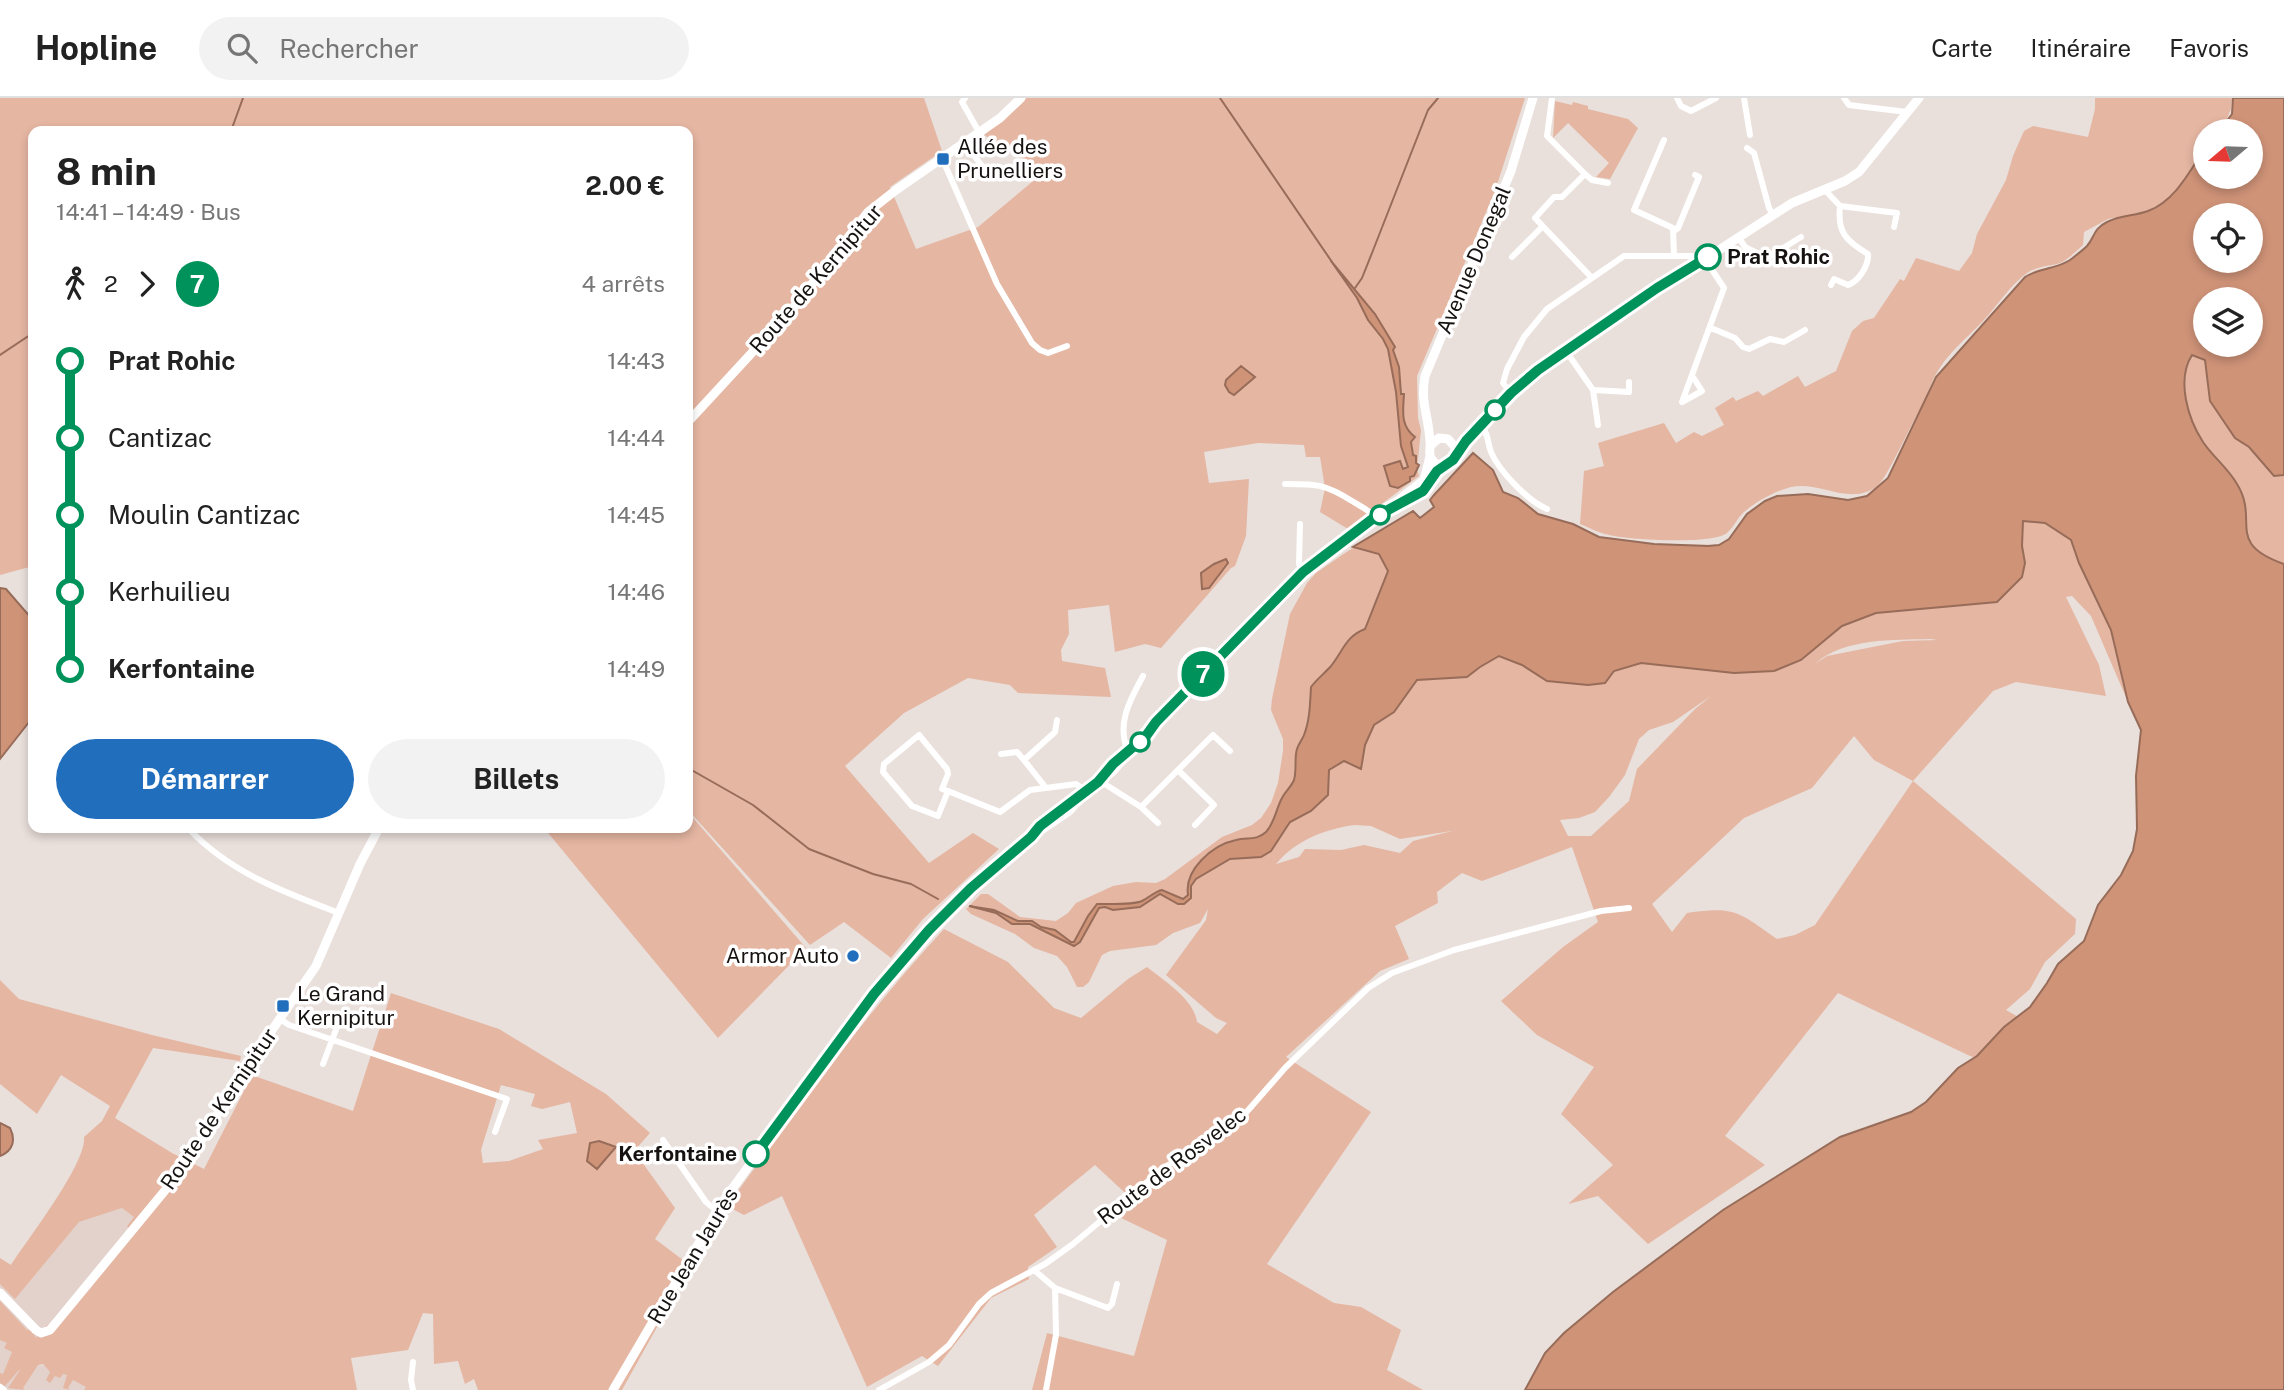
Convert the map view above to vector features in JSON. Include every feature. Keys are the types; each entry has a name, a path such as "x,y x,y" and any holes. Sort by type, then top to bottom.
{"main road":[{"name":"Route de Kernipitur","path":"693,417 794,307 869,212 1021,98"},
{"name":"Avenue Donegal","path":"1431,445 1423,405 1425,376 1511,171 1533,98"},
{"path":"1396,505 1423,491 1437,471 1451,460 1511,393 1538,370 1647,295 1792,202 1845,181 1859,172 1919,98"},
{"path":"1428,422 1455,447 1451,460"},
{"path":"1396,505 1424,480 1431,445 1439,438 1471,436"},
{"path":"1430,456 1435,462 1451,460"},
{"name":"Rue Jean Jaurès","path":"613,1390 717,1211 874,994 908,953 962,897 1031,837 1080,802 1303,572 1375,517 1396,505"},
{"name":"Route de Kernipitur","path":"0,1293 36,1330 46,1333 186,1165 246,1068 316,967 377,833"}],"street":[{"path":"965,98 962,102 979,132"},
{"path":"1552,98 1547,136 1592,180 1608,183"},
{"path":"1677,98 1681,106 1691,111 1716,98"},
{"path":"1744,98 1750,135"},
{"path":"1844,98 1849,105 1907,112"},
{"path":"1664,139 1634,210 1674,231"},
{"path":"964,142 991,178"},
{"path":"1746,148 1754,153 1773,215"},
{"path":"942,158 997,284 1032,343 1048,353 1067,346"},
{"path":"1585,174 1562,197 1554,197 1536,215 1536,222 1592,278"},
{"path":"1674,231 1678,228 1699,177 1695,175"},
{"path":"1824,189 1840,206 1897,214 1894,227"},
{"path":"1831,285 1834,279 1848,285 1855,283 1869,261 1868,254 1849,242 1843,233 1838,223 1840,206"},
{"path":"1512,257 1542,227"},
{"path":"1674,231 1675,256"},
{"path":"1739,238 1745,247 1767,258 1801,237"},
{"path":"1511,393 1503,383 1507,369 1524,337 1547,309 1624,256 1692,256 1703,260 1724,288 1693,377"},
{"path":"1711,328 1735,338 1743,347 1749,349 1770,339 1784,342 1805,330"},
{"path":"1566,351 1593,390 1598,425"},
{"path":"1593,390 1629,393 1629,382"},
{"path":"1481,426 1486,432 1491,452 1500,466 1534,503 1547,509"},
{"path":"1286,484 1325,486 1367,509 1375,517"},
{"path":"1300,524 1299,564 1303,572"},
{"path":"1129,750 1123,740 1125,708 1143,676"},
{"path":"1024,760 1055,732 1057,720"},
{"path":"948,791 938,816 912,806 883,772 884,764 919,735 947,769 948,774 942,789 948,791 1000,812 1030,790 1076,783 1085,794"},
{"path":"1141,807 1213,735 1230,751"},
{"path":"1001,754 1017,752 1046,788"},
{"path":"1178,770 1214,806 1195,825"},
{"path":"1101,780 1141,807 1158,823"},
{"path":"193,833 229,864 255,879 339,913"},
{"name":"Route de Rosvelec","path":"879,1390 929,1362 948,1345 985,1298 1068,1247 1172,1162 1237,1123 1285,1068 1359,995 1375,983 1392,973 1454,950 1601,912 1629,908"},
{"path":"280,1019 289,1025 507,1099 495,1132"},
{"path":"323,1064 337,1027 345,1022"},
{"path":"663,1140 706,1202 717,1211"},
{"path":"1034,1270 1055,1288 1108,1308 1112,1304 1117,1284"},
{"path":"1046,1390 1056,1335 1055,1288"},
{"path":"413,1362 413,1390"}],"shaded area":[{"path":"0,98 924,98 942,151 890,187 916,249 978,227 1038,177 1020,156 984,135 1026,98 1525,98 1495,191 1417,376 1418,418 1421,430 1417,469 1419,476 1348,529 1320,512 1325,488 1320,457 1306,457 1304,445 1258,443 1204,452 1209,483 1249,479 1246,536 1235,566 1161,648 1145,644 1115,652 1109,605 1068,610 1069,634 1061,650 1062,661 1105,668 1111,697 1018,693 1010,685 968,678 904,713 845,766 929,863 973,833 999,849 923,919 891,958 844,922 810,945 693,816 693,126 28,126 28,567 0,575"},
{"path":"2095,98 2232,98 2227,119 2193,119 2193,189 2263,189 2263,119 2228,119 2232,114 2233,98 2284,98 2284,624 2228,686 2205,652 2193,628 2201,602 2202,577 2185,473 2174,438 2154,412 2121,390 2085,384 2067,386 2029,396 1982,418 1968,429 1913,506 1897,543 1820,541 1778,557 1757,576 1706,595 1650,609 1562,603 1540,578 1531,580 1521,588 1507,591 1493,588 1467,576 1460,579 1454,588 1446,619 1427,625 1396,649 1379,669 1352,672 1337,681 1336,686 1346,703 1349,719 1340,729 1311,743 1317,773 1313,792 1288,800 1281,812 1280,823 1264,841 1227,846 1207,862 1209,866 1231,849 1265,847 1278,832 1291,804 1316,795 1321,776 1316,744 1344,734 1353,720 1343,681 1354,675 1373,675 1384,671 1397,654 1409,649 1427,631 1452,621 1459,602 1458,586 1464,580 1473,581 1489,593 1515,595 1537,581 1569,616 1606,620 1677,619 1765,585 1789,566 1826,554 1886,562 1904,560 1916,552 1927,519 1958,478 2006,433 2026,422 2059,413 2092,412 2142,429 2156,453 2171,538 2174,586 2154,631 2167,661 2187,691 2128,702 2091,616 2072,596 2066,597 2099,665 2106,696 2016,682 1993,691 1913,781 2076,919 2075,934 2045,962 2030,989 2006,1010 2027,1022 1998,1036 1989,1056 1982,1060 1838,993 1725,1136 1765,1165 1648,1244 1598,1196 1568,1204 1613,1165 1561,1114 1594,1067 1537,1035 1501,1001 1563,947 1598,922 1572,847 1482,881 1462,873 1437,892 1438,903 1395,926 1409,959 1380,971 1286,1057 1371,1112 1267,1264 1334,1303 1361,1307 1401,1330 1387,1370 1423,1390 1032,1390 1047,1333 1134,1356 1167,1240 1117,1216 1135,1202 1095,1165 1034,1215 1057,1247 1028,1267 1029,1279 991,1298 938,1366 922,1356 867,1387 782,1196 744,1215 727,1206 858,1030 944,929 1008,962 1054,1008 1081,1018 1128,979 1147,967 1184,998 1197,1022 1217,1034 1227,1023 1216,1018 1166,975 1206,920 1208,909 1200,923 1173,933 1156,945 1110,951 1102,955 1089,982 1083,987 1077,987 1067,967 1057,956 1034,948 1015,934 971,914 966,909 981,894 988,894 1020,917 1056,921 1076,903 1113,886 1136,882 1156,883 1165,879 1222,837 1252,825 1261,818 1271,803 1278,783 1283,751 1283,739 1271,710 1272,699 1290,614 1307,583 1316,573 1345,553 1413,511 1420,518 1434,507 1431,498 1473,453 1493,470 1503,492 1518,498 1538,514 1573,524 1599,537 1654,544 1719,545 1729,539 1746,514 1777,496 1808,494 1848,500 1859,499 1875,490 1888,478 1923,405 1886,474 1875,488 1865,493 1844,494 1812,487 1791,487 1760,500 1742,514 1727,533 1704,539 1630,538 1605,534 1580,524 1584,471 1604,466 1598,443 1664,423 1676,443 1694,432 1702,436 1724,425 1715,408 1733,397 1736,401 1758,391 1763,396 1798,376 1805,387 1836,371 1852,331 1863,321 1874,318 1900,279 1904,281 1916,258 1959,271 1972,253 1977,234 2006,180 2024,131 2033,126 2088,137","holes":["2117,217 2096,230 2087,246 2070,260 2058,265 2034,271 2025,277 1944,368 1926,398 1942,364 2021,278 2030,271 2067,259 2083,245 2084,232","1930,639 1938,640 1903,641 1827,656 1816,663 1828,655 1855,645 1870,642","1711,696 1637,769 1629,801 1591,836 1568,836 1560,820 1579,818 1595,812 1625,775 1639,739 1649,730 1673,722","1854,736 1874,760 1913,781 1815,925 1795,935 1777,939 1736,913 1716,910 1687,913 1672,932 1652,904 1744,818 1812,788","1355,825 1371,826 1400,839 1452,831 1413,841 1400,853 1364,845 1341,850 1305,849 1299,857 1276,864 1293,848 1312,837"]},
{"path":"2233,98 2284,98 2284,475 2274,476 2249,447 2235,438 2210,401 2205,360 2197,357 2263,357 2263,287 2193,287 2193,355 2187,365 2184,387 2189,411 2198,433 2233,478 2243,497 2249,539 2255,548 2266,556 2284,564 2284,1390 1525,1390 1545,1353 1564,1333 1613,1292 1723,1210 1840,1137 1911,1112 1926,1102 1958,1068 1977,1056 2004,1027 2030,1007 2058,964 2084,941 2098,905 2121,875 2133,851 2137,829 2136,776 2141,730 2128,702 2111,630 2071,540 2045,523 2023,521 2022,546 2025,563 2022,577 1997,602 1876,613 1842,626 1801,660 1774,671 1734,673 1641,663 1614,671 1605,683 1588,685 1547,681 1522,665 1499,656 1467,677 1417,680 1394,712 1374,725 1365,745 1361,769 1344,761 1329,770 1328,795 1311,811 1290,822 1271,851 1261,857 1230,859 1196,879 1191,886 1191,898 1184,904 1178,904 1160,894 1140,907 1113,910 1099,908 1080,942 1074,946 1030,924 1012,924 996,913 969,906 994,910 1018,921 1032,921 1041,927 1055,930 1074,942 1097,904 1138,902 1162,890 1183,899 1188,895 1190,877 1195,868 1209,853 1227,843 1255,838 1266,832 1294,780 1297,749 1309,717 1311,687 1331,666 1349,640 1365,629 1388,571 1379,554 1353,547 1413,511 1420,518 1434,507 1430,500 1473,453 1493,470 1503,492 1518,498 1538,514 1573,524 1599,537 1654,544 1719,545 1729,539 1747,514 1777,496 1808,494 1848,500 1867,496 1888,478 1936,377 2025,277 2070,260 2087,246 2097,230 2107,222 2143,213 2158,206 2174,193 2193,166 2193,189 2263,189 2263,119 2228,119 2232,114"},
{"path":"1555,101 1572,105 1573,102 1588,106 1588,109 1628,119 1638,128 1610,179 1596,177 1609,163 1568,123 1553,138"},
{"path":"1331,261 1375,314 1395,347 1393,350 1399,367 1401,394 1404,394 1403,418 1415,437 1411,442 1413,455 1419,465 1410,481 1398,488 1390,486 1384,466 1400,461 1403,469 1408,467 1401,446 1396,392 1388,349"},
{"path":"1241,366 1255,377 1234,395 1225,385 1226,380"},
{"path":"1226,559 1228,563 1209,588 1202,589 1201,573"},
{"path":"0,588 6,589 28,614 28,723 0,759"},
{"path":"693,818 806,948 718,1038 548,833 693,833"},
{"path":"0,980 19,999 241,1056 240,1061 153,1048 115,1118 204,1169 252,1075 353,1111 391,993 499,1029 606,1094 650,1133 634,1151 675,1208 655,1239 691,1266 622,1390 478,1390 474,1379 465,1384 458,1361 434,1364 433,1314 423,1313 408,1350 351,1358 357,1390 84,1390 86,1387 73,1380 68,1388 70,1390 63,1388 67,1375 63,1374 60,1378 55,1376 50,1383 46,1380 50,1372 43,1364 38,1365 23,1388 25,1390 8,1388 20,1370 5,1386 0,1383 0,1373 3,1374 12,1352 4,1348 7,1343 0,1340 0,1301 27,1330 31,1329 36,1338 44,1327 51,1324 129,1229 127,1226 134,1217 122,1208 79,1222 15,1299 0,1284 0,1258 11,1265 66,1182 82,1149 84,1137 102,1121 110,1106 61,1075 37,1114 0,1084","holes":["501,1085 535,1094 531,1106 542,1109 570,1102 577,1133 538,1140 543,1149 509,1161 483,1163 481,1150"]},
{"path":"0,1123 10,1128 13,1141 8,1151 0,1156"},
{"path":"599,1141 616,1147 597,1169 587,1161 590,1143"},
{"path":"122,1208 134,1217 129,1229 38,1365 100,1374 95,1390 0,1390 0,1284 15,1298 79,1222"}],"waterway":[{"path":"233,126 243,98"},
{"path":"1220,98 1332,262"},
{"path":"1355,288 1362,278 1428,110 1438,98"},
{"path":"0,355 28,336"},
{"path":"693,771 753,805 809,849 873,874 911,884 938,899"}],"bus line":[{"name":"7","path":"756,1154 874,994 929,930 1040,826 1100,781 1104,773 1146,736 1156,722 1303,572 1375,517 1423,491 1437,471 1453,460 1466,441 1511,393 1538,370 1657,288 1708,257"}],"place":[{"name":"Allée des Prunelliers","path":"943,159"},
{"name":"Prat Rohic","path":"1708,257"},
{"name":"Armor Auto","path":"853,956"},
{"name":"Le Grand Kernipitur","path":"283,1006"},
{"name":"Kerfontaine","path":"756,1154"}]}
